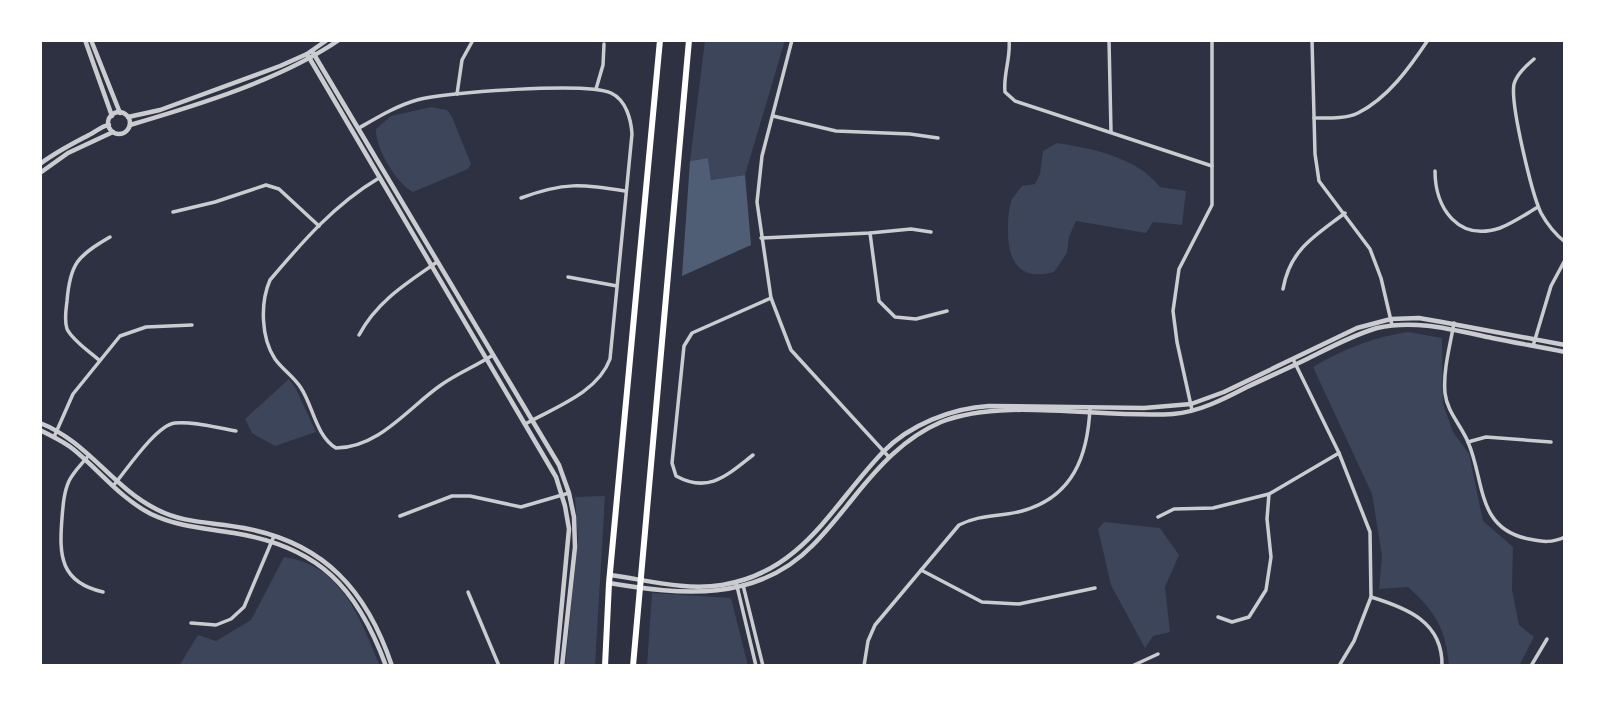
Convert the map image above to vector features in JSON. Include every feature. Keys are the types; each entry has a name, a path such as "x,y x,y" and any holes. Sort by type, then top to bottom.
{"main road":[{"path":"605,666 609,583 660,40"},
{"path":"633,666 689,40"}],"street":[{"path":"85,40 112,116 109,124 113,132"},
{"path":"91,40 120,113 128,117 160,110 280,66 310,52 327,40"},
{"path":"40,173 68,153 113,132 123,133 130,125 283,72 310,60 339,40"},
{"path":"457,94 462,60 473,40"},
{"path":"792,40 762,156 757,202 771,298 791,350 888,456"},
{"path":"1009,40 1011,52 1004,80 1005,92 1015,101 1213,166"},
{"path":"1110,40 1111,132"},
{"path":"1192,410 1173,311 1179,269 1212,205 1212,40"},
{"path":"1312,40 1315,154 1319,181 1370,250 1381,278 1392,322"},
{"path":"1314,118 1357,114 1380,98 1410,68 1428,40"},
{"path":"596,89 603,65 604,44"},
{"path":"310,52 316,56 490,357 559,465 569,493 575,533 562,666"},
{"path":"310,52 310,60 357,130"},
{"path":"1534,59 1515,81 1515,113 1538,207 1546,221 1565,242"},
{"path":"357,130 407,103 420,99 531,89 596,89 612,93 629,114 632,134 610,359 606,370 593,385 529,421"},
{"path":"112,116 120,113"},
{"path":"773,116 836,131 938,138"},
{"path":"128,117 130,125"},
{"path":"40,164 103,125 109,124"},
{"path":"1435,171 1435,190 1439,201 1447,213 1465,228 1482,232 1501,228 1538,207"},
{"path":"383,176 352,194 270,280 264,314 273,356 301,388 319,426 330,444 336,448 346,448 374,437 407,414 442,384 490,357"},
{"path":"173,212 215,202 266,185 279,189 319,226"},
{"path":"522,198 544,189 565,185 626,191"},
{"path":"1283,289 1285,277 1301,247 1345,214"},
{"path":"761,238 911,229 931,232"},
{"path":"870,233 879,301 895,317 916,319 947,310"},
{"path":"99,360 72,336 65,313 72,267 96,245 110,237"},
{"path":"1534,342 1551,286 1565,260"},
{"path":"359,335 372,313 434,264"},
{"path":"568,277 617,286"},
{"path":"753,455 719,481 688,483 676,476 672,463 684,346 692,333 771,298"},
{"path":"609,583 695,593 713,592 774,574 813,546 888,456 926,430 964,415 1003,411 1162,408 1191,404 1392,322 1453,327 1565,345"},
{"path":"54,437 73,394 120,336 146,327 192,326"},
{"path":"1453,327 1446,365 1445,393 1451,413 1468,442 1489,514 1514,536 1553,543 1565,537"},
{"path":"1534,342 1565,352"},
{"path":"610,575 680,586 740,584 779,564 807,543 884,451 918,427 950,413 977,407 1175,414 1228,397 1294,362"},
{"path":"1294,362 1339,453 1370,533 1371,597 1354,641 1339,666"},
{"path":"864,666 868,641 875,625 959,525 974,517 1020,512 1045,503 1073,477 1083,452 1090,410"},
{"path":"529,421 551,464 569,529 556,666"},
{"path":"40,424 58,431 135,497 168,515 243,527 274,536 317,555 350,584 377,624 393,666"},
{"path":"113,486 161,429 168,425 236,430"},
{"path":"40,430 87,457 113,486 136,506 162,519 191,527 255,537 311,560 339,581 367,620 386,666"},
{"path":"1468,442 1486,437 1551,442"},
{"path":"1158,517 1174,509 1213,508 1269,494 1339,453"},
{"path":"87,457 76,470 65,493 61,551 72,578 90,589 103,592"},
{"path":"400,516 452,496 470,496 521,507 569,493"},
{"path":"1218,617 1232,622 1250,617 1266,590 1271,557 1267,519 1269,494"},
{"path":"191,623 216,625 230,619 244,607 274,536"},
{"path":"921,570 982,602 1019,604 1095,588"},
{"path":"740,584 756,666"},
{"path":"740,584 763,666"},
{"path":"468,592 499,666"},
{"path":"1371,597 1417,614 1430,626 1443,656 1443,666"},
{"path":"1531,666 1547,639"},
{"path":"1132,666 1158,654"}],"shaded area":[{"path":"705,40 785,40 745,175 711,180 708,158 690,161"},
{"path":"431,107 447,110 452,117 471,164 468,169 413,192 406,188 388,164 379,145 376,129 391,116"},
{"path":"1057,143 1113,156 1140,169 1160,187 1186,191 1182,225 1153,222 1146,233 1076,221 1069,237 1067,253 1054,272 1033,274 1025,271 1014,261 1009,243 1012,199 1022,186 1035,184 1040,174 1043,151"},
{"path":"708,158 711,180 745,175 751,245 682,276 690,161"},
{"path":"1408,332 1442,338 1443,404 1453,432 1469,454 1483,521 1513,547 1512,590 1519,625 1534,637 1519,666 1449,666 1442,631 1425,604 1408,587 1379,589 1382,556 1372,494 1313,367 1359,345"},
{"path":"289,379 316,432 275,446 252,433 245,419"},
{"path":"605,496 595,666 565,666 578,539 575,497"},
{"path":"1104,522 1160,528 1179,555 1165,587 1170,632 1153,636 1145,648 1111,585 1098,529"},
{"path":"284,557 304,562 335,582 356,613 380,666 179,666 198,635 216,641 251,620"},
{"path":"652,593 731,598 748,666 647,666"}]}
